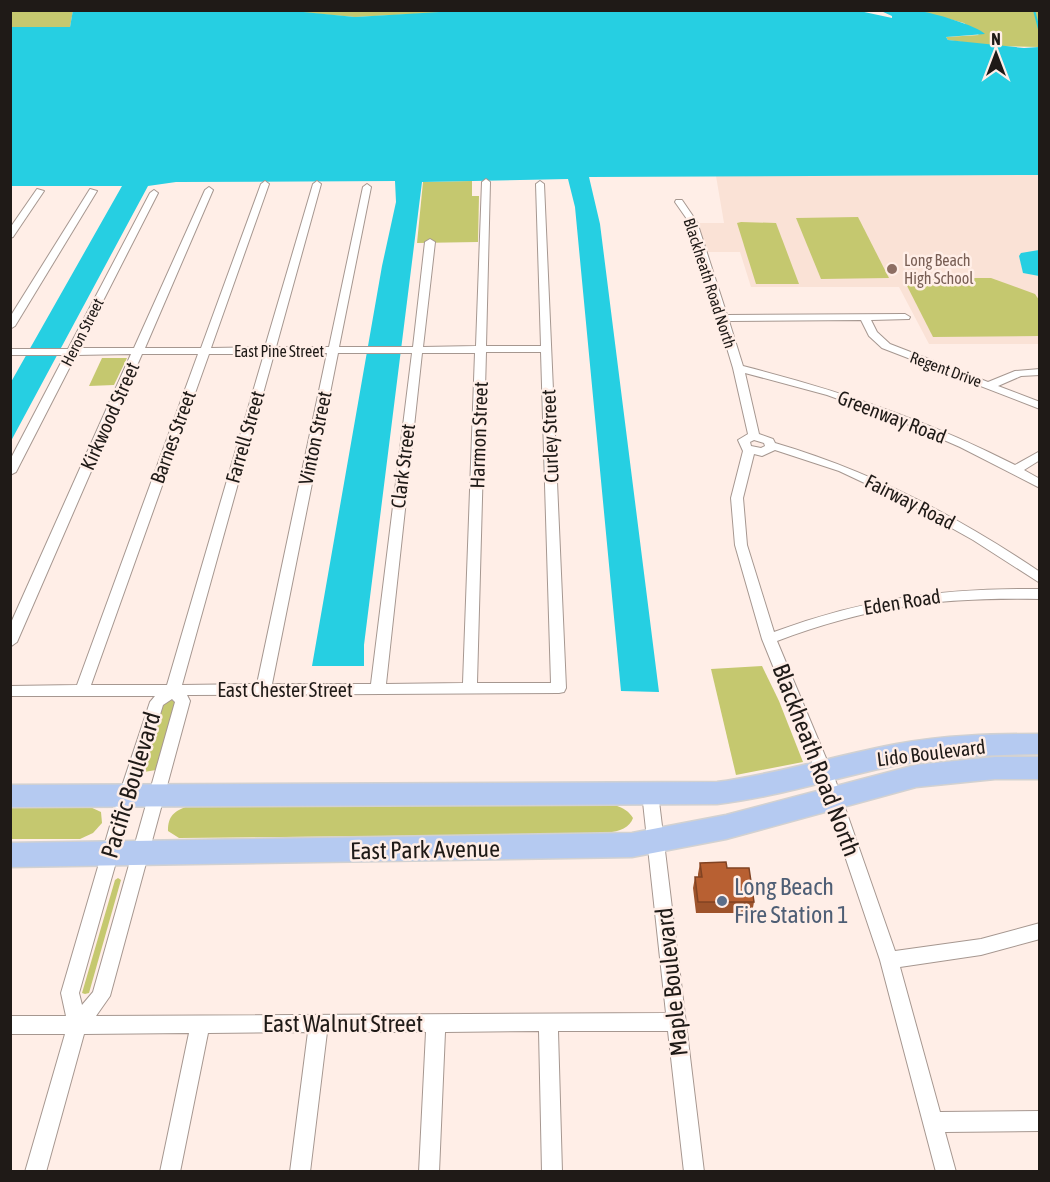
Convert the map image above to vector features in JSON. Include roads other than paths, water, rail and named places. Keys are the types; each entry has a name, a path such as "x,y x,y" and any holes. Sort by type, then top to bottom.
{"highway":[{"name":"Lido Boulevard","path":"829,784 887,756 930,749 1040,744"},
{"name":"Lido Boulevard","path":"829,784 995,768 1040,768"},
{"path":"10,796 650,793 738,791 829,784"},
{"name":"East Park Avenue","path":"10,855 611,847 657,841 726,827 829,784"}],"street":[{"name":"Harmon Street","path":"470,688 486,182"},
{"name":"Barnes Street","path":"82,691 265,184"},
{"name":"Farrell Street","path":"173,691 317,184"},
{"name":"Curley Street","path":"540,184 559,688"},
{"name":"Vinton Street","path":"262,690 367,187"},
{"name":"Kirkwood Street","path":"10,642 209,190"},
{"path":"10,235 39,191"},
{"path":"10,326 93,191"},
{"name":"Heron Street","path":"10,471 68,352 154,193"},
{"name":"Blackheath Road North","path":"679,202 693,222 738,368 751,443 737,498 741,545 769,639 829,784 889,960 946,1172"},
{"name":"Clark Street","path":"378,689 412,350 430,243"},
{"name":"Regent Drive","path":"864,317 873,334 885,346 1040,406"},
{"path":"723,318 905,317"},
{"name":"East Pine Street","path":"16,352 547,350"},
{"name":"Greenway Road","path":"738,368 830,392 875,408 937,432 1040,484"},
{"path":"990,385 1019,373 1040,372"},
{"name":"Fairway Road","path":"751,443 762,452 768,450 771,445 840,467 908,498 986,542 1040,579"},
{"path":"1016,470 1040,454"},
{"name":"Eden Road","path":"769,639 837,614 902,599 959,594 1040,594"},
{"name":"East Chester Street","path":"10,692 559,688"},
{"name":"Pacific Boulevard","path":"35,1172 77,1025 101,996 183,701 173,691 157,702 127,795 70,993 77,1025"},
{"name":"Maple Boulevard","path":"650,793 694,1172"},
{"path":"889,960 981,947 1040,931"},
{"name":"East Walnut Street","path":"10,1025 676,1022"},
{"path":"429,1172 436,1023"},
{"path":"548,1023 552,1172"},
{"path":"170,1172 200,1024"},
{"path":"300,1172 319,1024"},
{"path":"933,1122 1040,1121"}],"water":[{"path":"73,10 283,10 355,17 473,10 855,10 892,18 881,11 925,12 964,23 985,34 946,37 948,40 1024,48 1039,47 1039,175 589,177 600,224 659,692 621,691 575,207 568,179 422,182 364,645 364,666 312,666 382,266 396,202 395,181 176,182 148,186 11,441 11,382 122,186 11,186 11,27 70,27"},
{"path":"1039,250 1039,276 1023,273 1019,256 1021,253"}],"waterway":[{"path":"1034,10 1040,33"}],"place":[{"name":"Long Beach High School","path":"892,269"},
{"name":"Long Beach Fire Station 1","path":"722,901"}]}
